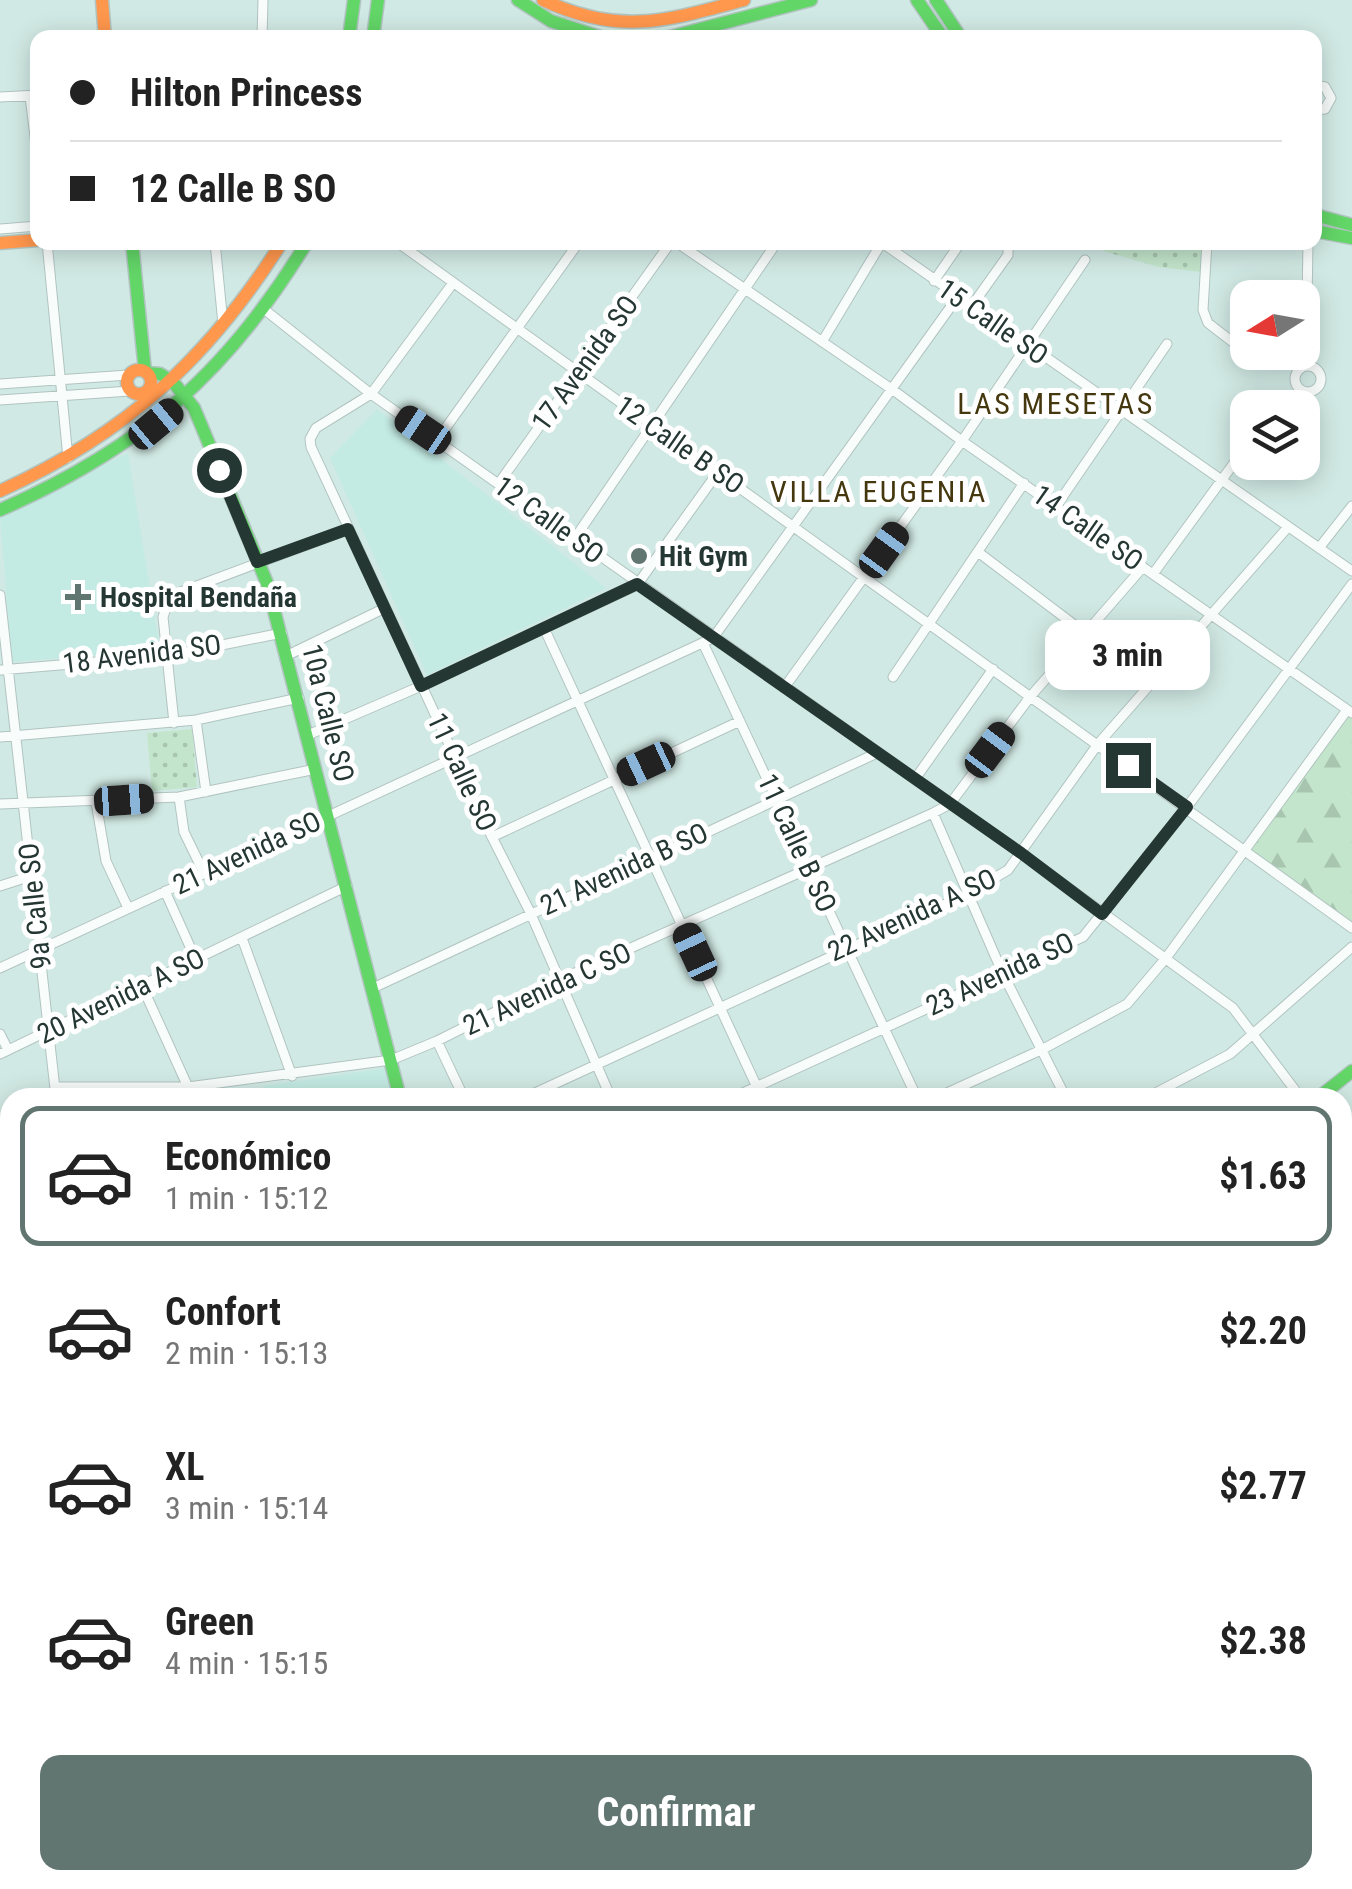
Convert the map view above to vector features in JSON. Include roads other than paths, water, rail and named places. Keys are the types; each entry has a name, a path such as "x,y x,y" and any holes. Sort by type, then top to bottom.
{"main road":[{"path":"102,0 104,30"},
{"path":"350,30 354,0"},
{"path":"361,30 364,0"},
{"path":"374,30 378,0"},
{"path":"518,0 551,21 578,30"},
{"path":"545,1 592,21 623,25 669,20 744,0"},
{"path":"697,30 811,0"},
{"path":"916,0 938,30"},
{"path":"936,0 956,30"},
{"path":"1322,218 1352,225"},
{"path":"1322,232 1352,238"},
{"path":"0,243 30,241"},
{"path":"133,250 151,386 148,396"},
{"path":"247,298 277,250"},
{"path":"0,494 68,458 148,396 173,382 278,266 287,250"},
{"path":"0,510 35,496 109,455 187,398 265,310 302,250"},
{"path":"148,396 130,391 128,375 138,369 173,382"},
{"name":"10a Calle SO","path":"173,382 194,408 267,583 398,1088"},
{"path":"1330,1088 1352,1070"}],"street":[{"path":"262,30 263,0"},
{"path":"1322,87 1331,98 1322,109"},
{"path":"0,98 30,95"},
{"path":"0,228 30,226"},
{"path":"48,250 68,458"},
{"path":"215,250 223,328"},
{"name":"12 Calle B SO","path":"408,250 1352,928"},
{"path":"437,440 573,250"},
{"name":"17 Avenida SO","path":"499,483 668,250"},
{"name":"14 Calle SO","path":"686,250 893,390 1350,711"},
{"path":"576,538 771,250"},
{"path":"822,342 877,250"},
{"name":"15 Calle SO","path":"891,250 1352,571"},
{"path":"934,281 955,250"},
{"path":"971,307 1008,250"},
{"path":"1207,250 1203,310 1208,322 1230,340"},
{"path":"1307,280 1308,250"},
{"path":"784,688 962,442 1085,260"},
{"path":"370,394 453,283"},
{"path":"708,641 957,298"},
{"name":"12 Calle SO","path":"265,310 370,394 576,538 708,641 784,688 1021,853 1233,1008 1294,1088"},
{"path":"1057,505 1167,344"},
{"path":"0,384 128,375"},
{"path":"0,400 130,391"},
{"name":"11 Calle SO","path":"370,394 316,428 310,439 311,447 530,912 606,1088"},
{"name":"21 Avenida C SO","path":"214,1088 391,1060 950,804 1030,697 1148,570 1230,470"},
{"path":"308,734 421,686 637,584 718,472"},
{"path":"893,676 1024,483"},
{"path":"1318,548 1352,506"},
{"name":"22 Avenida A SO","path":"546,1088 720,1004 966,894 1008,870 1098,744 1288,527"},
{"path":"174,723 163,617 165,602 179,591 348,529"},
{"path":"978,552 1085,634"},
{"name":"23 Avenida SO","path":"753,1088 1083,937 1187,807 1352,584"},
{"name":"9a Calle SO","path":"0,595 4,670 16,736 56,1088"},
{"path":"288,655 385,608"},
{"path":"544,628 757,1086"},
{"name":"18 Avenida SO","path":"4,670 167,656 282,632"},
{"name":"21 Avenida SO","path":"0,968 708,641"},
{"name":"11 Calle B SO","path":"708,641 740,720 912,1088"},
{"path":"914,779 993,669"},
{"path":"0,737 174,723 299,698"},
{"path":"957,1088 1127,1004 1166,958 1350,711"},
{"path":"196,720 206,792"},
{"path":"492,837 740,720"},
{"name":"21 Avenida B SO","path":"372,988 876,753"},
{"path":"0,804 24,806 178,796 316,769"},
{"path":"178,796 184,832 204,873"},
{"path":"96,802 106,861 128,908"},
{"path":"933,813 1003,974 1061,1088"},
{"path":"0,886 32,876"},
{"path":"292,1076 242,938 347,886"},
{"path":"165,890 196,960"},
{"name":"20 Avenida A SO","path":"4,1052 242,938"},
{"path":"1165,1088 1230,1054 1352,947"},
{"path":"142,986 186,1088"},
{"path":"0,1034 4,1052"},
{"path":"437,1042 459,1088"}],"place":[{"name":"Hit Gym","path":"639,556"},
{"name":"Hospital Bendaña","path":"78,597"}],"district":[{"name":"LAS MESETAS","path":"1056,403"},
{"name":"VILLA EUGENIA","path":"879,491"}]}
